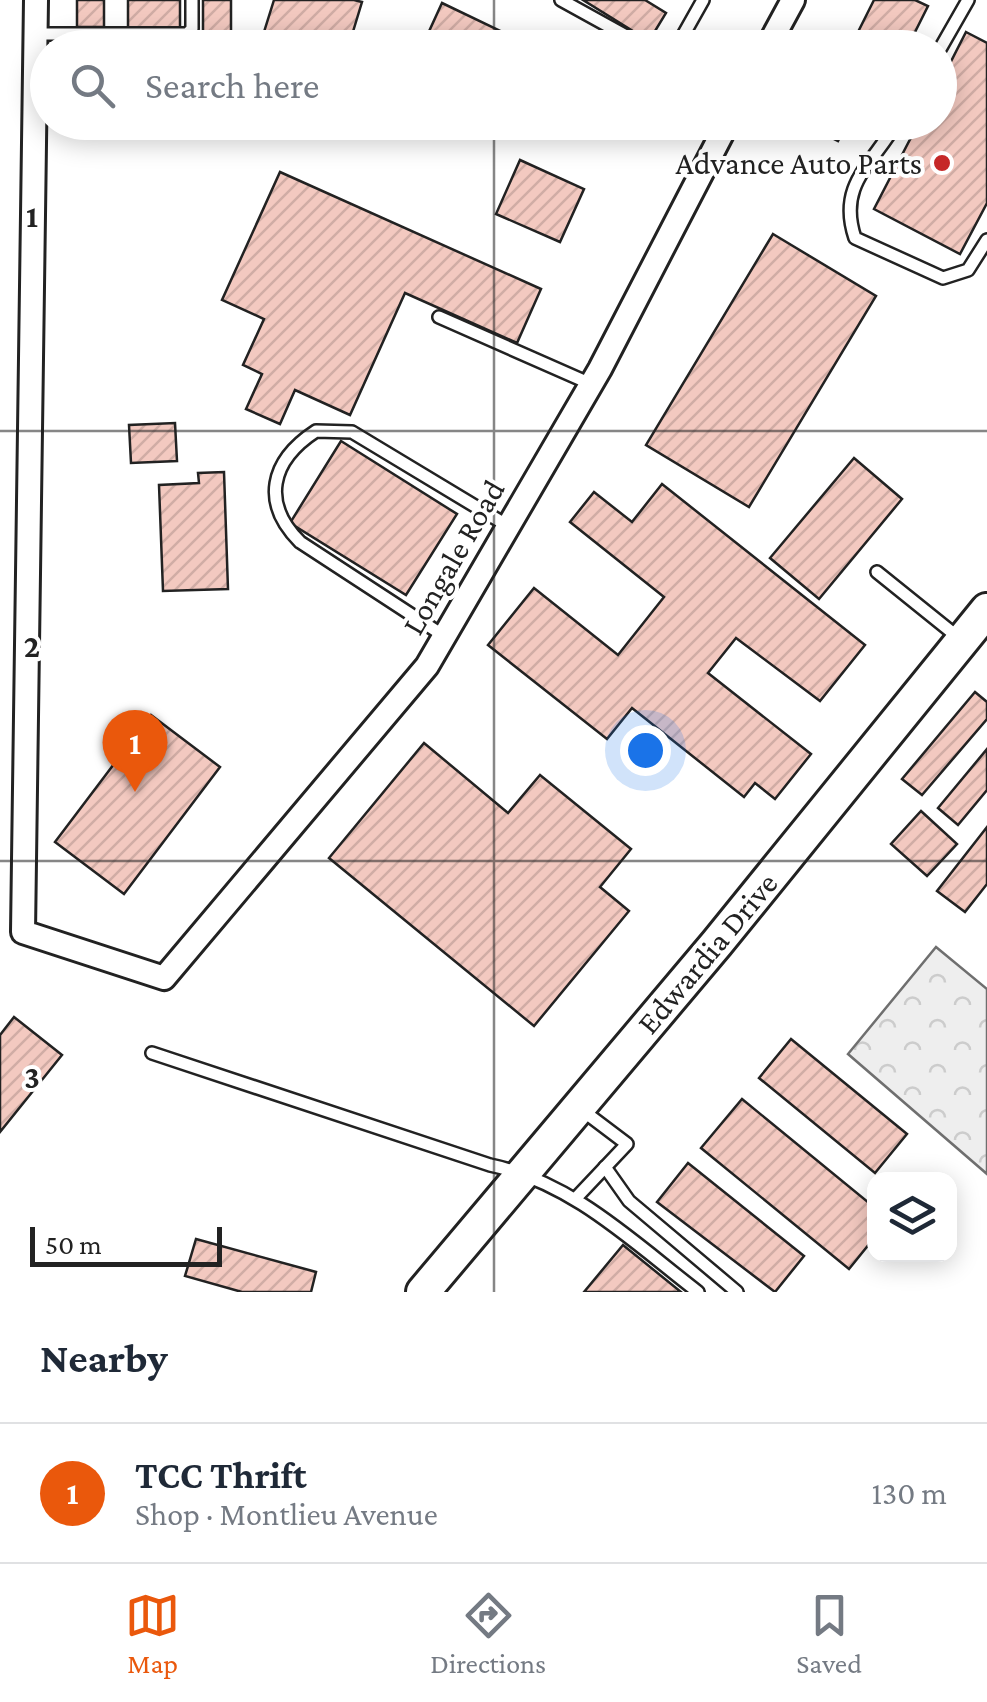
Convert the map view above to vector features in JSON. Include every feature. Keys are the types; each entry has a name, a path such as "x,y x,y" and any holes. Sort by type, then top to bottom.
{"main road":[{"name":"Edwardia Drive","path":"423,1292 987,610"}],"street":[{"path":"36,0 36,30"},
{"path":"777,30 793,0"},
{"name":"Longale Road","path":"35,140 24,932 164,978 426,666 591,384 719,140"}],"lane":[{"path":"191,30 192,0"},
{"path":"560,0 615,30"},
{"path":"686,30 703,0"},
{"path":"951,30 968,0"},
{"path":"884,140 856,177 848,218 856,238 943,278 968,270 987,240"},
{"path":"439,318 591,384"},
{"path":"444,636 300,542 282,525 274,492 284,460 316,431 352,432 508,526"},
{"path":"877,572 962,640"},
{"path":"152,1053 523,1172 576,1198 698,1292"},
{"path":"576,1198 627,1144 579,1108"},
{"path":"605,1166 628,1201 736,1292"}],"green space":[{"path":"936,947 987,989 987,1174 848,1054"}],"building":[{"path":"77,0 104,0 104,27 77,27"},
{"path":"128,0 180,0 180,28 128,28"},
{"path":"203,0 231,0 231,30 203,30"},
{"path":"274,0 362,2 353,30 265,30"},
{"path":"583,0 645,0 666,13 656,30 631,30"},
{"path":"874,0 915,0 928,6 916,30 859,30"},
{"path":"442,3 498,30 430,30"},
{"name":"Advance Auto Parts","path":"966,32 987,43 987,203 960,254 874,209 910,140 957,140 957,50"},
{"path":"520,160 584,189 560,242 496,214"},
{"path":"280,172 541,289 517,343 405,293 350,415 295,390 280,424 246,409 262,374 243,365 264,319 222,300"},
{"path":"773,234 876,296 749,507 646,445"},
{"path":"175,423 177,461 131,463 129,425"},
{"path":"341,441 457,514 406,595 290,523"},
{"path":"854,458 902,499 819,599 770,558"},
{"path":"224,472 228,589 163,591 159,485 199,483 198,473"},
{"path":"662,484 865,645 820,701 736,638 708,673 811,754 775,799 755,783 744,797 632,708 607,739 488,645 534,588 618,655 664,597 570,522 594,492 632,522"},
{"path":"975,692 987,702 987,719 922,795 902,779"},
{"path":"151,715 220,767 124,894 55,842"},
{"path":"424,743 508,813 540,775 631,849 600,887 629,911 534,1026 329,858"},
{"path":"987,749 987,790 958,825 938,808"},
{"path":"921,811 957,844 927,876 891,844"},
{"path":"987,827 987,884 965,912 937,891"},
{"path":"14,1017 62,1055 0,1132 0,1035"},
{"path":"791,1039 907,1134 874,1172 759,1078"},
{"path":"742,1099 867,1201 867,1247 849,1269 701,1148"},
{"path":"688,1163 804,1256 775,1292 657,1202"},
{"path":"196,1239 316,1272 311,1292 242,1292 185,1276"},
{"path":"623,1245 681,1292 584,1292"}],"place":[{"name":"Advance Auto Parts","path":"942,163"},
{"name":"TCC Thrift","path":"135,792"}]}
